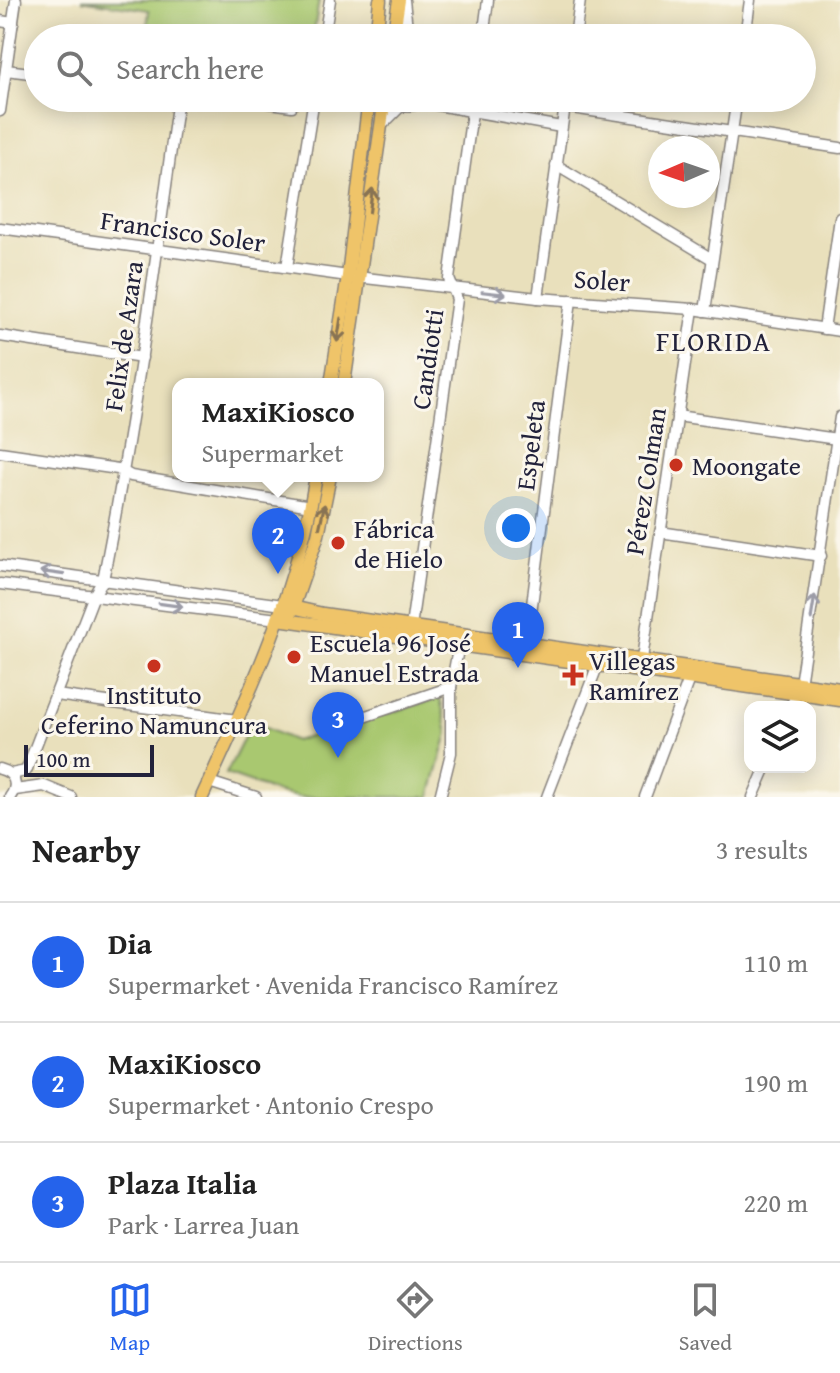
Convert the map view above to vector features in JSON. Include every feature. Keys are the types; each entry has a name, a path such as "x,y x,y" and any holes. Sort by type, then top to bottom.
{"main road":[{"path":"377,24 380,0"},
{"path":"396,24 402,0"},
{"path":"345,378 368,112"},
{"path":"332,378 383,112"},
{"path":"288,606 315,482"},
{"path":"202,797 283,620 318,535 329,482"},
{"path":"288,606 527,644 689,679 798,689 840,689"},
{"path":"283,620 459,644 600,659 642,659 840,700"}],"street":[{"path":"0,111 16,0"},
{"path":"326,24 330,0"},
{"path":"402,0 406,24"},
{"path":"485,24 488,0"},
{"path":"577,24 580,0"},
{"path":"747,24 750,0"},
{"path":"0,21 13,23"},
{"path":"6,70 24,72"},
{"name":"Felix de Azara","path":"26,771 94,595 103,580 142,358 176,112"},
{"path":"287,267 311,112"},
{"path":"381,126 393,112"},
{"path":"472,112 561,127"},
{"name":"Candiotti","path":"411,627 457,299 449,279 472,112"},
{"path":"538,298 564,112"},
{"path":"621,112 840,148"},
{"name":"Pérez Colman","path":"642,659 677,416 712,259 735,112"},
{"path":"556,165 712,259"},
{"path":"824,329 840,218"},
{"name":"Francisco Soler","path":"0,228 354,276"},
{"name":"Soler","path":"354,276 538,298 699,310 840,331"},
{"name":"Espeleta","path":"527,644 571,300"},
{"path":"0,336 142,358"},
{"path":"677,416 837,439"},
{"path":"793,701 821,556 840,417"},
{"path":"0,452 311,506"},
{"path":"660,532 821,556"},
{"path":"0,566 288,606"},
{"path":"0,584 283,620"},
{"path":"440,797 451,753 451,687 459,644"},
{"path":"547,797 600,659"},
{"path":"645,797 689,679"},
{"path":"331,728 451,687"},
{"path":"56,695 237,720"},
{"path":"0,769 11,774 26,771 44,786 71,797"},
{"path":"753,797 763,773"},
{"path":"11,774 15,782 12,794 44,786"},
{"path":"209,782 256,797"}],"green space":[{"path":"81,0 319,0 315,24 148,24 149,10"},
{"path":"440,698 448,733 430,797 299,797 226,774 252,722 295,741"}],"place":[{"name":"Moongate","path":"676,465"},
{"name":"Fábrica de Hielo","path":"338,543"},
{"name":"MaxiKiosco","path":"278,574"},
{"name":"Escuela 96 José Manuel Estrada","path":"294,657"},
{"name":"Instituto Ceferino Namuncura","path":"154,666"},
{"name":"Dia","path":"518,668"},
{"name":"Villegas Ramírez","path":"573,675"},
{"name":"Plaza Italia","path":"338,758"}],"district":[{"name":"FLORIDA","path":"714,340"}]}
